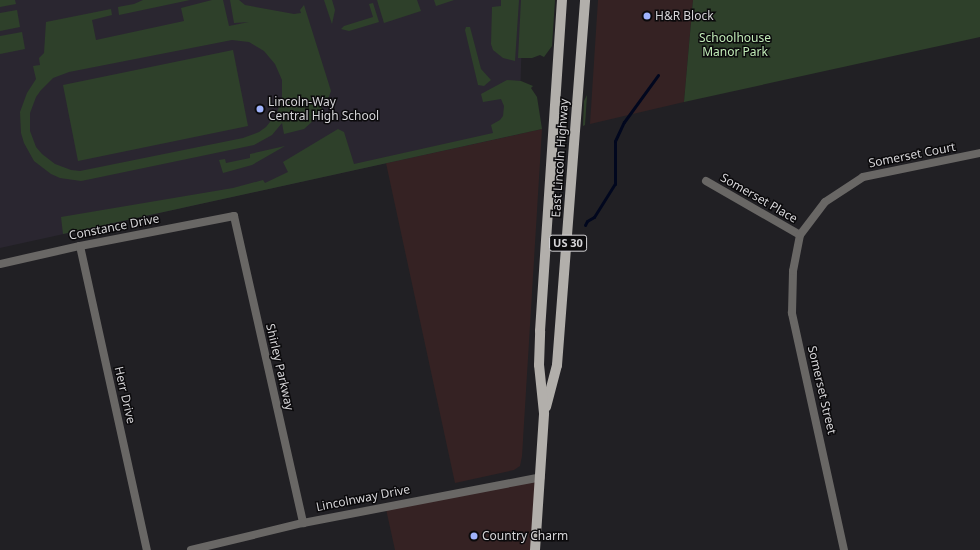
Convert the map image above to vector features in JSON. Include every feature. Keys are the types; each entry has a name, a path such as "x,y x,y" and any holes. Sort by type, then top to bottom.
{"main road":[{"name":"East Lincoln Highway","path":"535,550 544,413 539,365 540,331 562,0"},
{"name":"East Lincoln Highway","path":"544,413 557,365 585,0"}],"street":[{"name":"Somerset Court","path":"800,235 826,202 863,177 980,153"},
{"name":"Somerset Place","path":"706,181 800,235"},
{"name":"Constance Drive","path":"0,264 80,246 234,216"},
{"name":"Shirley Parkway","path":"234,216 302,523"},
{"name":"Somerset Street","path":"800,235 793,271 792,313 844,550"},
{"name":"Herr Drive","path":"80,246 147,550"},
{"name":"Lincolnway Drive","path":"191,550 302,523 540,477"}],"shaded area":[{"name":"Lincoln-Way Central High School","path":"0,0 523,0 519,134 0,248"},
{"path":"598,0 693,0 684,102 590,124"},
{"path":"542,129 522,456 520,466 514,470 455,483 386,163"},
{"path":"538,479 533,550 395,550 386,509"}],"green space":[{"path":"0,0 15,0 16,4 0,7"},
{"path":"143,0 190,0 119,15 118,7 134,4"},
{"path":"212,0 223,0 229,26 249,22 234,23 230,0 239,0 245,5 294,14 301,13 300,10 304,5 331,91 328,99 322,101 322,108 315,119 304,129 284,134 282,123 272,135 254,145 81,181 60,178 51,174 34,161 24,143 21,133 20,112 27,93 36,79 33,66 40,65 39,58 44,53 46,22 111,9 112,15 92,20 96,40 184,21 181,8","holes":["232,40 249,42 264,51 275,64 282,80 282,97 277,113 266,127 259,132 243,138 80,171 71,170 55,164 42,154 36,147 30,131 30,113 36,97 53,78 69,72"]},
{"path":"324,0 332,0 335,10 332,24"},
{"path":"377,0 417,0 421,11 384,23"},
{"path":"434,0 454,0 436,6"},
{"path":"501,0 519,0 515,61 503,58 493,50 491,44 492,7 501,6"},
{"path":"521,0 555,0 552,46 544,57 540,55 532,58 518,58"},
{"name":"Schoolhouse Manor Park","path":"693,0 980,0 980,37 684,102"},
{"path":"373,3 379,22 349,31 341,29 344,26 373,17 369,4"},
{"path":"17,10 20,27 0,31 0,13"},
{"path":"466,27 470,27 481,69 491,80 484,86 478,85 465,30"},
{"path":"22,32 25,49 0,54 0,36"},
{"path":"233,50 248,126 78,161 63,85"},
{"path":"507,80 521,81 533,86 531,88 537,97 542,129 63,234 61,217 233,188 263,180 265,183 288,172 283,162 338,129 344,132 354,164 493,133 491,125 500,120 503,116 504,106 501,99 483,102 481,94"},
{"path":"587,95 585,125 583,126 584,101"},
{"path":"285,146 252,165 223,173 219,160 225,159 226,163 250,158 250,154"}],"waterway":[{"path":"585,225 587,221 594,217 615,184 615,141 624,122 658,75"}],"place":[{"name":"H&R Block","path":"647,16"},
{"name":"Lincoln-Way Central High School","path":"260,109"},
{"name":"Country Charm","path":"474,536"}]}
